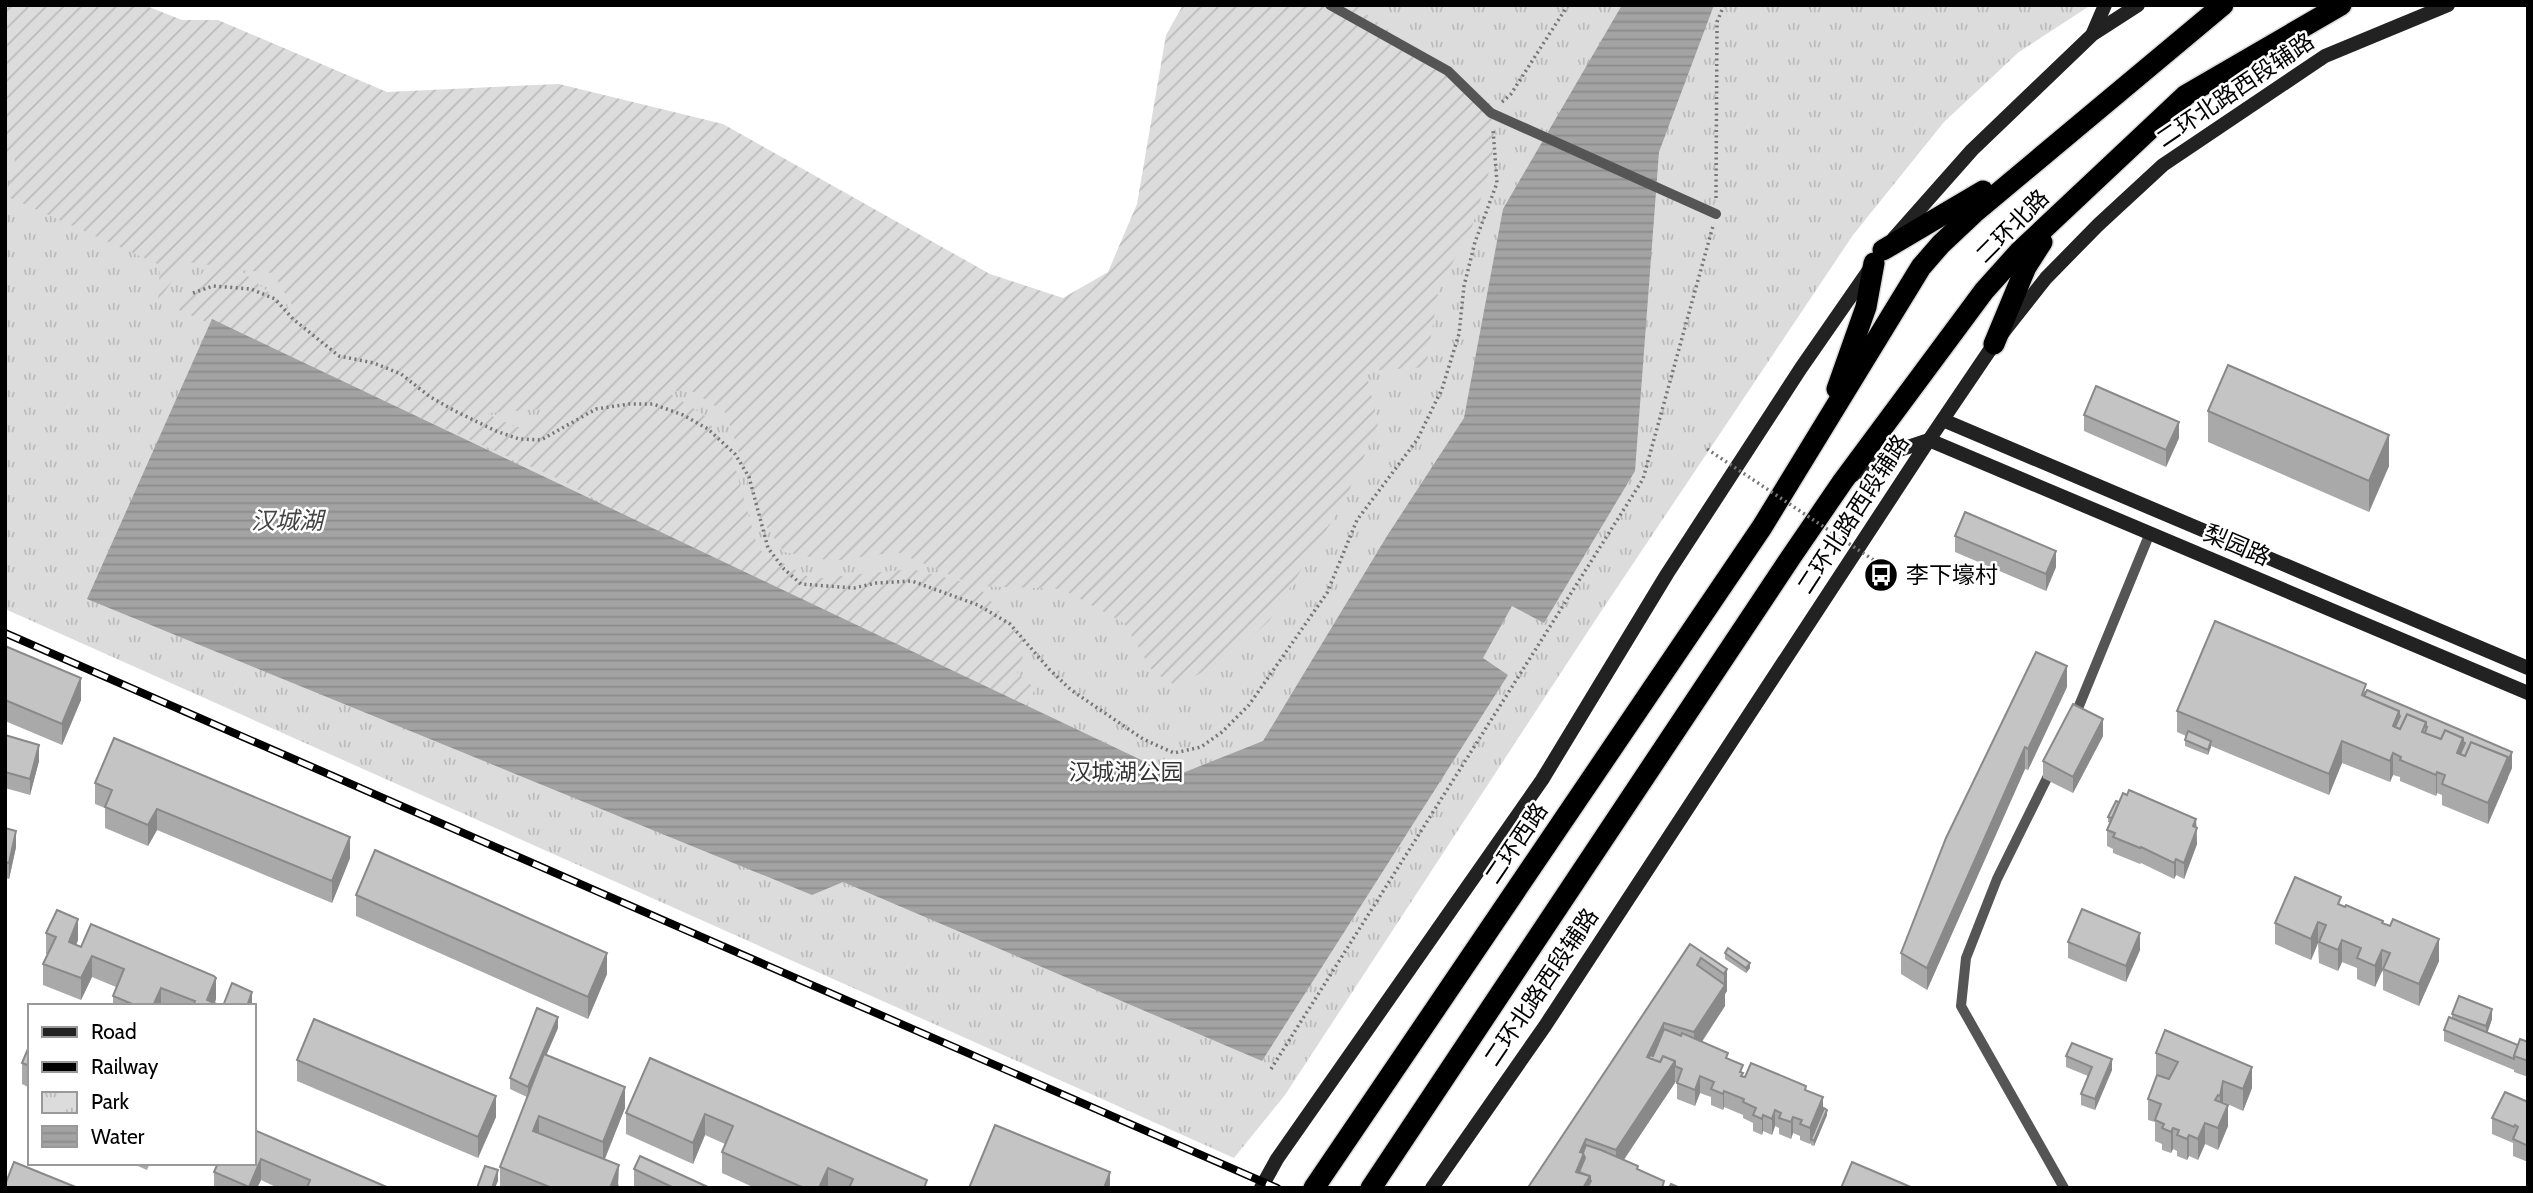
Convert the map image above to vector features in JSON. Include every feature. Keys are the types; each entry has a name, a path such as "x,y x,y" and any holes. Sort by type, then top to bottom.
{"highway":[{"name":"二环北路","path":"1762,527 1921,267 1941,244 2033,162 2223,5"},
{"name":"二环北路","path":"1371,1188 1791,557 1843,481 1984,291 2019,252 2186,95 2342,5"},
{"path":"1828,422 1866,307 1879,257 2033,162"},
{"path":"1994,344 2026,267 2058,217"},
{"name":"二环西路","path":"1314,1188 1762,527"}],"main road":[{"path":"2093,33 2105,5"},
{"path":"1261,1188 1278,1159 1542,780 1667,574 1801,368 1879,257 1972,150 2093,33 2138,5"},
{"name":"二环北路西段辅路","path":"1432,1188 1545,1026 1928,440 1994,344 2046,278 2162,165 2325,56 2448,5"},
{"name":"梨园路","path":"1942,420 2528,667"},
{"path":"1843,481 1874,462 1928,440"},
{"name":"梨园路","path":"1928,440 2528,693"}],"lane":[{"path":"1330,5 1448,71 1490,113 1716,214"},
{"path":"2067,734 2150,533"},
{"path":"2057,760 1992,890 1966,958 1961,1006 2064,1188"}],"path":[{"path":"193,293 213,286 251,289 275,299 293,319 339,356 374,363 401,374 429,396 455,411 519,439 541,440 596,410 629,404 653,404 683,415 708,429 735,454 749,477 768,548 801,584 854,588 876,583 912,581 978,605 1010,624 1071,690 1143,739 1174,753 1200,747 1222,732 1249,705 1327,593 1357,520 1417,440 1442,389 1459,334 1464,286 1475,242 1497,183 1496,145 1490,113 1511,93 1568,5"},
{"path":"1271,1069 1643,479 1716,214 1717,22 1724,5"},
{"path":"1707,449 1878,563"}],"green space":[{"path":"5,5 144,5 182,20 218,20 387,92 559,84 723,124 990,274 1063,298 1108,272 1137,204 1166,35 1183,5 1352,5 1496,108 1492,162 1471,230 1439,287 1426,367 1366,371 1378,424 1344,502 1269,621 1226,659 1177,686 1153,672 1124,623 1062,589 978,586 1027,644 1017,673 1035,688 1026,710 740,582 563,481 170,306 210,265 186,262 158,301 160,265 6,196 15,160 5,155","holes":["240,270 273,273 298,315","690,390 726,413 759,516 784,552 832,561 897,552 971,584 911,569 812,579 758,549 732,456 704,415 667,392","554,408 520,429 489,413"]},
{"name":"汉城湖公园","path":"1333,5 2091,5 2019,52 1944,122 1853,235 1598,616 1285,1095 1234,1158 5,609 5,115 1052,472"}],"water":[{"name":"汉城湖","path":"1622,5 1714,5 1659,152 1635,471 1544,623 1512,606 1483,658 1508,675 1262,1061 843,882 812,895 87,599 212,319 1175,776 1263,741 1387,536 1464,418 1503,209"}],"building":[{"path":"2228,365 2389,435 2369,481 2208,411"},
{"path":"2096,386 2179,422 2166,450 2084,415"},
{"path":"1965,512 2056,551 2046,574 1955,536"},
{"path":"2215,621 2366,684 2362,695 2399,711 2393,726 2400,729 2407,714 2426,722 2422,732 2441,739 2445,730 2463,738 2457,753 2465,756 2471,742 2508,757 2488,803 2442,784 2445,775 2437,772 2436,775 2400,760 2401,757 2393,753 2390,761 2342,741 2329,774 2177,711"},
{"path":"5,646 81,678 62,724 5,700"},
{"path":"2036,652 2067,666 2028,749 2025,747 1927,968 1901,953 1946,838"},
{"path":"2367,690 2512,752 2508,761 2508,757 2471,742 2465,756 2460,754 2465,743 2463,738 2445,730 2441,739 2425,733 2426,722 2407,714 2400,729 2395,727 2400,716 2399,711 2364,696"},
{"path":"2073,704 2103,719 2073,777 2043,761"},
{"path":"2188,731 2211,741 2208,750 2185,740"},
{"path":"5,735 39,745 30,779 5,772"},
{"path":"114,738 350,837 332,881 157,809 148,825 105,807 112,790 95,783"},
{"path":"2129,790 2196,819 2193,826 2197,828 2184,863 2176,859 2174,863 2113,837 2115,833 2107,830 2123,793 2127,795"},
{"path":"2116,801 2119,802 2112,818 2108,817"},
{"path":"5,828 16,831 9,863 5,862"},
{"path":"375,850 607,953 588,997 356,895"},
{"path":"2295,877 2341,897 2338,904 2345,907 2346,905 2383,921 2382,923 2390,926 2393,919 2439,939 2419,984 2383,969 2390,953 2382,950 2375,966 2357,958 2361,948 2342,940 2338,950 2319,942 2326,925 2318,922 2311,939 2275,923"},
{"path":"2082,909 2140,933 2126,966 2068,942"},
{"path":"57,910 78,919 69,942 81,947 91,924 214,976 216,978 207,1000 216,1004 194,1004 195,1001 161,988 154,1004 132,1004 113,996 124,969 92,956 81,978 43,964 56,937 46,933"},
{"path":"1690,944 1727,969 1724,974 1701,958 1697,965 1725,985 1694,1032 1664,1023 1647,1057 1660,1062 1663,1056 1675,1061 1616,1150 1586,1139 1580,1152 1584,1153 1576,1172 1590,1176 1583,1188 1532,1188 1529,1186"},
{"path":"1728,948 1750,963 1746,968 1725,953"},
{"path":"232,983 252,992 248,1004 224,1004"},
{"path":"2459,996 2492,1009 2486,1026 2452,1014"},
{"path":"537,1008 558,1017 528,1087 510,1078"},
{"path":"2449,1017 2518,1045 2514,1059 2444,1030"},
{"path":"314,1019 496,1096 478,1137 297,1060"},
{"path":"1664,1029 1681,1036 1682,1033 1728,1053 1726,1058 1743,1065 1741,1076 1745,1077 1751,1063 1806,1086 1805,1090 1823,1097 1810,1128 1800,1124 1802,1120 1793,1117 1791,1122 1779,1118 1781,1113 1775,1110 1772,1119 1753,1115 1756,1108 1743,1102 1744,1099 1711,1089 1714,1082 1700,1076 1695,1090 1677,1083 1682,1069 1675,1066 1675,1061 1663,1056 1660,1062 1649,1058 1650,1055 1653,1056"},
{"path":"2165,1030 2252,1067 2243,1089 2223,1081 2220,1096 2215,1100 2228,1105 2218,1128 2205,1123 2198,1139 2189,1135 2187,1139 2177,1135 2179,1130 2173,1128 2171,1132 2162,1128 2164,1124 2155,1120 2161,1104 2148,1099 2157,1075 2169,1079 2178,1062 2156,1053"},
{"path":"2520,1039 2528,1042 2528,1061 2514,1056"},
{"path":"2072,1043 2112,1059 2095,1099 2081,1094 2092,1067 2066,1056"},
{"path":"28,1049 28,1065 22,1063"},
{"path":"544,1054 625,1087 603,1142 539,1116 533,1131 619,1165 610,1188 552,1188 500,1167"},
{"path":"650,1058 927,1180 924,1188 849,1188 853,1179 828,1168 819,1188 804,1188 722,1152 733,1126 705,1114 693,1143 626,1113"},
{"path":"2505,1092 2528,1102 2528,1146 2513,1139 2518,1127 2492,1118"},
{"path":"1824,1108 1827,1110 1814,1141 1811,1139"},
{"path":"995,1125 1110,1172 1104,1188 969,1188"},
{"path":"256,1131 389,1188 307,1188 310,1180 261,1159 249,1187 214,1172 217,1165 256,1165"},
{"path":"1586,1145 1638,1166 1637,1169 1664,1181 1662,1188 1587,1188 1591,1181 1590,1176 1579,1172 1585,1158 1583,1153"},
{"path":"640,1156 710,1188 674,1188 634,1169"},
{"path":"14,1162 78,1188 5,1188"},
{"path":"1852,1162 1913,1188 1841,1188"},
{"path":"485,1166 498,1170 492,1188 477,1188"}],"railway":[{"path":"5,633 1277,1188"}],"place":[{"name":"李下壕村","path":"1881,575"}]}
